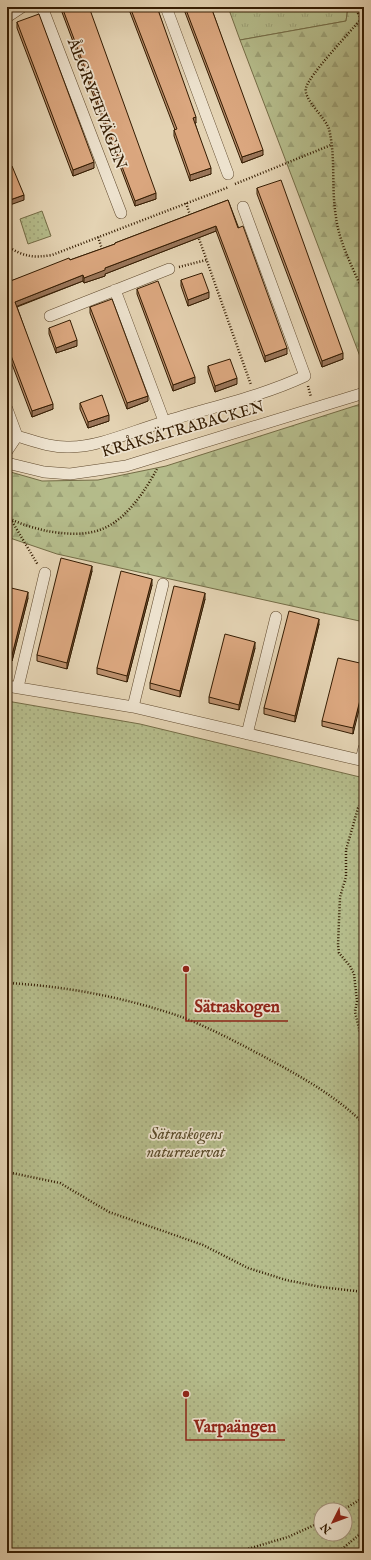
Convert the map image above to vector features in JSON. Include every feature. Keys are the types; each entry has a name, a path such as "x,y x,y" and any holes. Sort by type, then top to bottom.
{"street":[{"path":"7,16 22,7"},
{"name":"ÅLGRYTEVÄGEN","path":"42,7 120,213"},
{"path":"166,7 228,174"},
{"path":"243,207 305,376"},
{"path":"50,316 169,269"},
{"name":"KRÅKSÄTRABACKEN","path":"114,290 164,421"},
{"name":"KRÅKSÄTRABACKEN","path":"17,436 54,446 71,448 98,442 164,421 255,396 281,387 305,376"},
{"name":"KRÅKSÄTRABACKEN","path":"7,463 44,472 70,474 126,466 364,393"},
{"path":"7,409 17,436 7,451"},
{"path":"45,573 12,686 133,708 363,760 364,748"},
{"path":"133,708 163,584"},
{"path":"247,734 276,618"}],"path":[{"path":"359,7 358,13 362,20 312,76 306,88 307,96 328,128 331,145 336,218 346,250 364,294"},
{"path":"7,246 16,252 35,258 52,255 331,145"},
{"path":"186,203 194,224"},
{"path":"196,232 255,396"},
{"path":"98,237 105,260"},
{"path":"169,269 206,260"},
{"path":"305,376 314,408"},
{"path":"8,517 20,523 54,532 79,534 102,529 124,514 145,488 158,467 156,457"},
{"path":"7,522 8,517"},
{"path":"8,517 45,573"},
{"path":"364,801 358,808 346,850 346,878 340,897 338,944 339,952 350,966 354,974 357,1001 355,1012 364,1048"},
{"path":"7,983 48,985 97,994 180,1016 250,1049 303,1078 346,1106 364,1123"},
{"path":"364,1054 361,1070 364,1079"},
{"path":"364,1117 364,1123"},
{"path":"7,1172 60,1183 109,1212 203,1245 248,1268 286,1280 320,1287 364,1292"},
{"path":"353,1504 364,1497"},
{"path":"234,1553 288,1537 313,1526"},
{"path":"337,1553 364,1531"}],"green space":[{"path":"228,7 348,7 346,21 240,40"},
{"path":"348,7 364,7 364,367 240,40 346,21"},
{"path":"42,211 51,236 28,244 20,219"},
{"path":"364,403 364,622 57,554 7,537 7,471 42,481 98,480 166,466"},
{"name":"Sätraskogens naturreservat","path":"7,701 140,724 364,778 364,1553 7,1553"}],"building":[{"path":"62,7 89,7 156,193 135,201"},
{"path":"130,7 157,7 196,117 193,118 211,168 190,175 174,130 177,129"},
{"path":"185,7 211,7 263,150 242,157"},
{"path":"39,14 94,162 73,170 17,22"},
{"path":"7,163 9,168 12,166 24,195 7,201"},
{"path":"281,180 343,353 322,361 257,188"},
{"path":"228,200 238,228 243,226 287,348 265,356 216,226 105,268 105,270 84,278 83,275 15,302 53,404 32,411 7,345 7,280 8,282 69,258 70,260 115,244"},
{"path":"202,273 209,292 188,300 181,280"},
{"path":"158,281 195,377 173,385 137,289"},
{"path":"112,299 148,396 127,403 90,307"},
{"path":"70,320 77,340 56,348 49,328"},
{"path":"230,359 237,378 215,386 208,366"},
{"path":"102,395 109,415 88,422 80,403"},
{"path":"61,558 92,566 67,663 37,655"},
{"path":"121,571 152,579 127,676 97,668"},
{"path":"174,586 205,593 180,691 150,683"},
{"path":"7,587 28,592 12,655 7,654"},
{"path":"289,611 319,619 295,716 264,708"},
{"path":"225,634 255,642 239,705 209,697"},
{"path":"338,658 364,664 364,684 353,728 322,721"}],"place":[{"name":"Sätraskogen","path":"186,969"},
{"name":"Varpaängen","path":"186,1394"}]}
